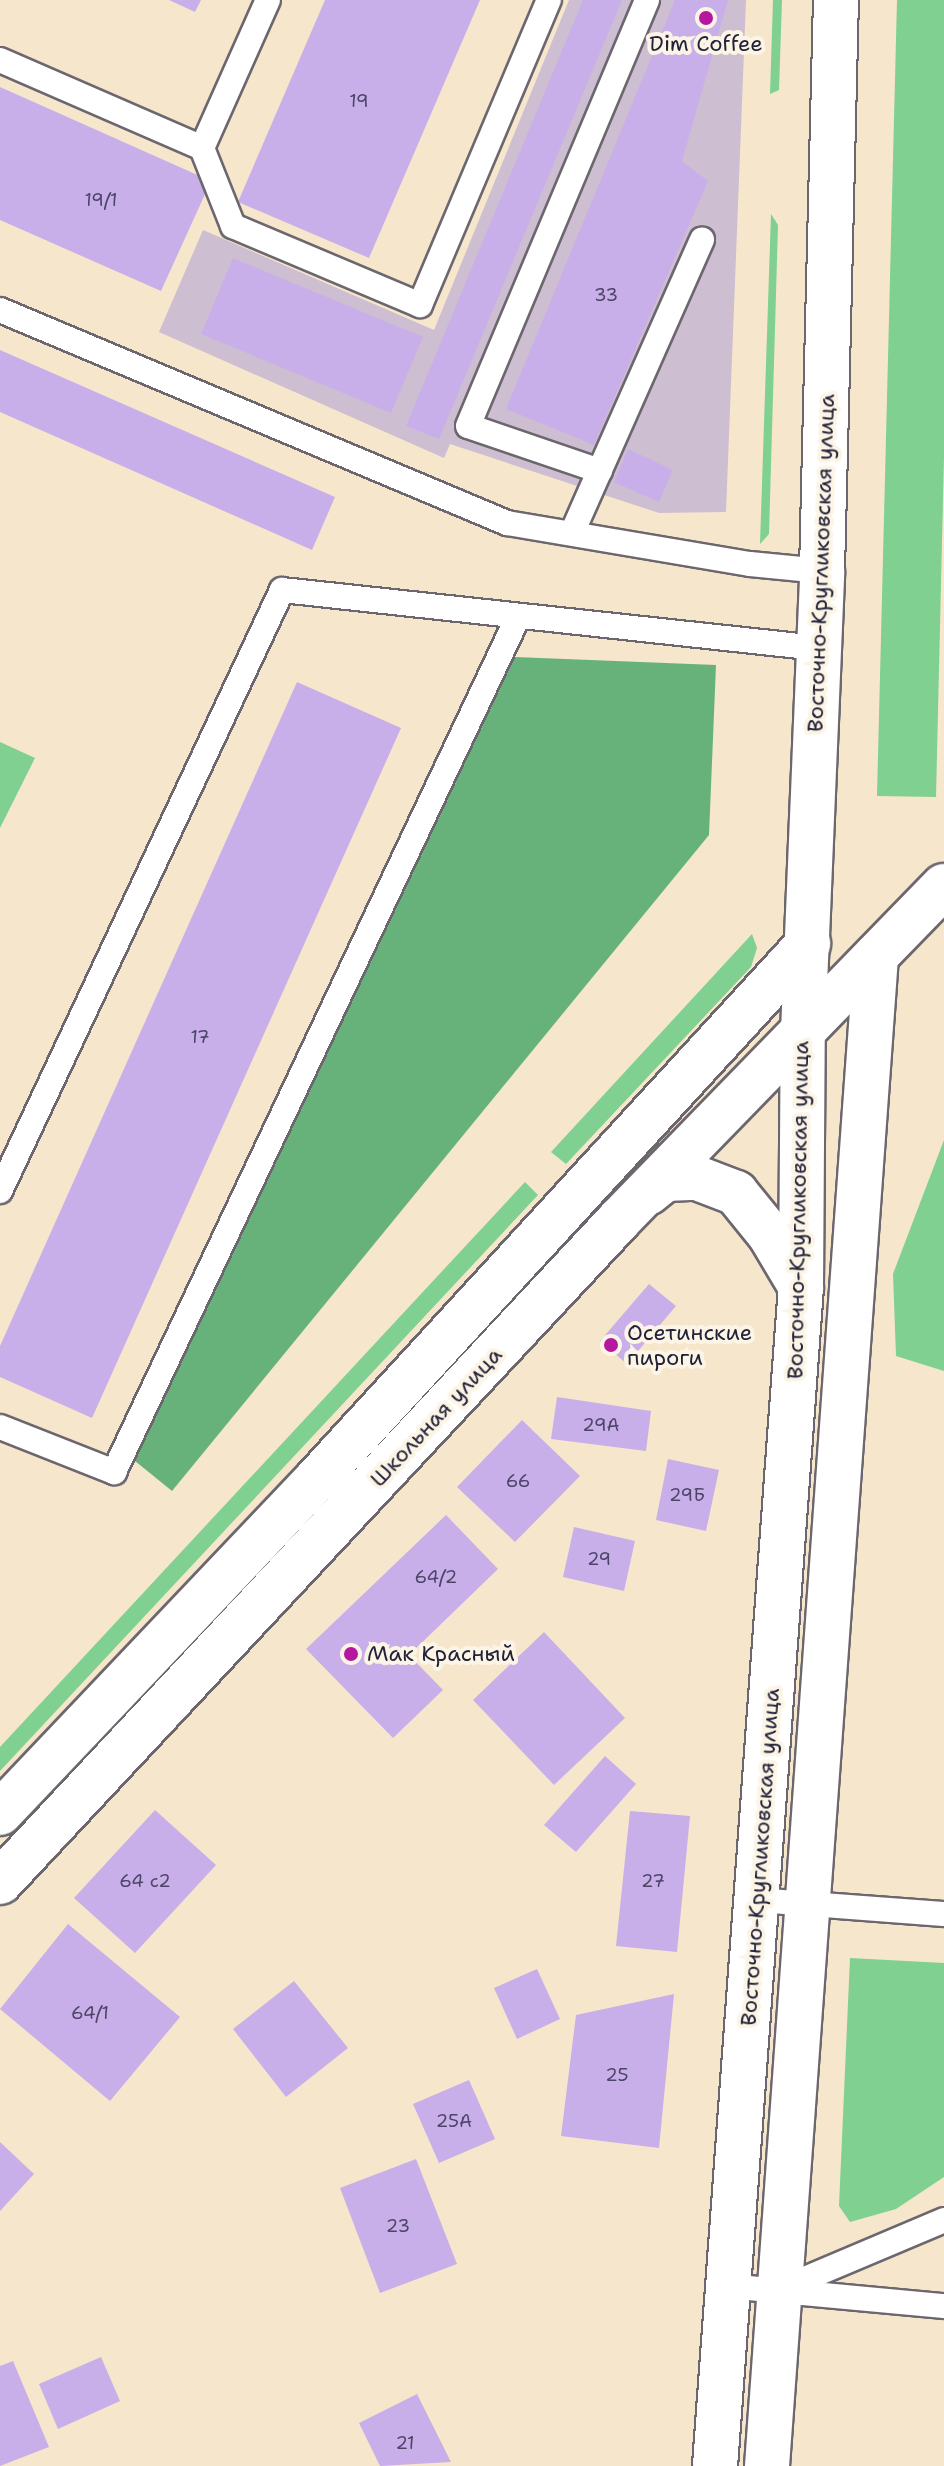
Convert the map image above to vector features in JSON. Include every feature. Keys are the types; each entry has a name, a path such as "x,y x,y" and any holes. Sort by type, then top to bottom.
{"main road":[{"name":"Восточно-Кругликовская улица","path":"715,2466 801,1287 803,1032 822,571 836,0"},
{"path":"767,2466 805,1904 876,956 944,886"},
{"name":"Школьная улица","path":"0,1813 316,1480 808,944"},
{"name":"Школьная улица","path":"0,1882 640,1199 876,956"},
{"path":"640,1199 665,1179 697,1178 736,1193 770,1235 801,1287"}],"lane":[{"path":"202,148 268,0"},
{"path":"0,60 202,148 233,226 420,305 549,0"},
{"path":"600,471 468,426 647,0"},
{"path":"572,533 702,239"},
{"path":"0,310 507,523 750,564 822,571"},
{"path":"0,1191 282,590 818,648"},
{"path":"0,1427 114,1472 518,617"},
{"path":"757,1900 944,1914"},
{"path":"779,2290 944,2220"},
{"path":"727,2286 944,2306"}],"shaded area":[{"path":"569,0 746,0 726,512 659,513 450,444 444,458 159,332 203,230 434,330"}],"green space":[{"path":"773,0 782,0 779,90 770,94"},
{"path":"897,0 944,0 944,456 936,797 877,796"},
{"path":"771,214 778,225 769,534 760,544"},
{"path":"515,657 716,665 709,835 172,1491 135,1461"},
{"path":"0,742 35,758 0,828"},
{"path":"752,934 757,948 751,967 566,1164 551,1152"},
{"path":"944,1140 944,1371 896,1356 893,1274"},
{"path":"525,1182 538,1195 0,1771 0,1747"},
{"path":"850,1958 944,1963 944,2177 896,2209 850,2222 839,2206"}],"building":[{"path":"169,0 201,0 195,12"},
{"path":"325,0 480,0 369,258 238,202"},
{"path":"583,0 622,0 439,439 406,426"},
{"path":"675,0 728,0 682,161 708,181 594,445 506,409"},
{"path":"0,87 211,181 161,291 0,220"},
{"path":"233,258 423,337 391,413 201,334"},
{"path":"0,350 335,497 312,550 0,412"},
{"path":"628,449 673,470 659,502 614,482"},
{"path":"297,682 401,728 92,1418 0,1377 0,1346"},
{"path":"649,1284 676,1306 627,1364 600,1341"},
{"path":"557,1397 651,1411 646,1451 551,1439"},
{"path":"522,1420 580,1476 515,1542 457,1487"},
{"path":"668,1459 719,1470 706,1531 656,1520"},
{"path":"446,1515 498,1569 409,1655 443,1690 393,1738 306,1649"},
{"path":"574,1527 635,1541 624,1591 563,1577"},
{"path":"544,1632 625,1718 554,1785 473,1700"},
{"path":"605,1756 636,1784 576,1852 544,1825"},
{"path":"155,1810 216,1865 135,1953 74,1898"},
{"path":"630,1811 690,1816 677,1952 616,1946"},
{"path":"68,1924 180,2017 110,2101 0,2009"},
{"path":"537,1969 560,2019 517,2039 494,1988"},
{"path":"294,1981 348,2048 286,2097 233,2029"},
{"path":"674,1994 659,2148 561,2136 576,2015"},
{"path":"469,2080 495,2139 439,2163 413,2104"},
{"path":"0,2142 34,2174 0,2211"},
{"path":"416,2159 457,2264 380,2293 340,2188"},
{"path":"101,2357 120,2401 58,2429 39,2384"},
{"path":"13,2361 49,2447 0,2466 0,2366"},
{"path":"417,2394 451,2462 380,2466 359,2423"}],"place":[{"name":"Dim Coffee","path":"706,18"},
{"name":"Осетинские пироги","path":"611,1345"},
{"name":"Мак Красный","path":"351,1654"}]}
